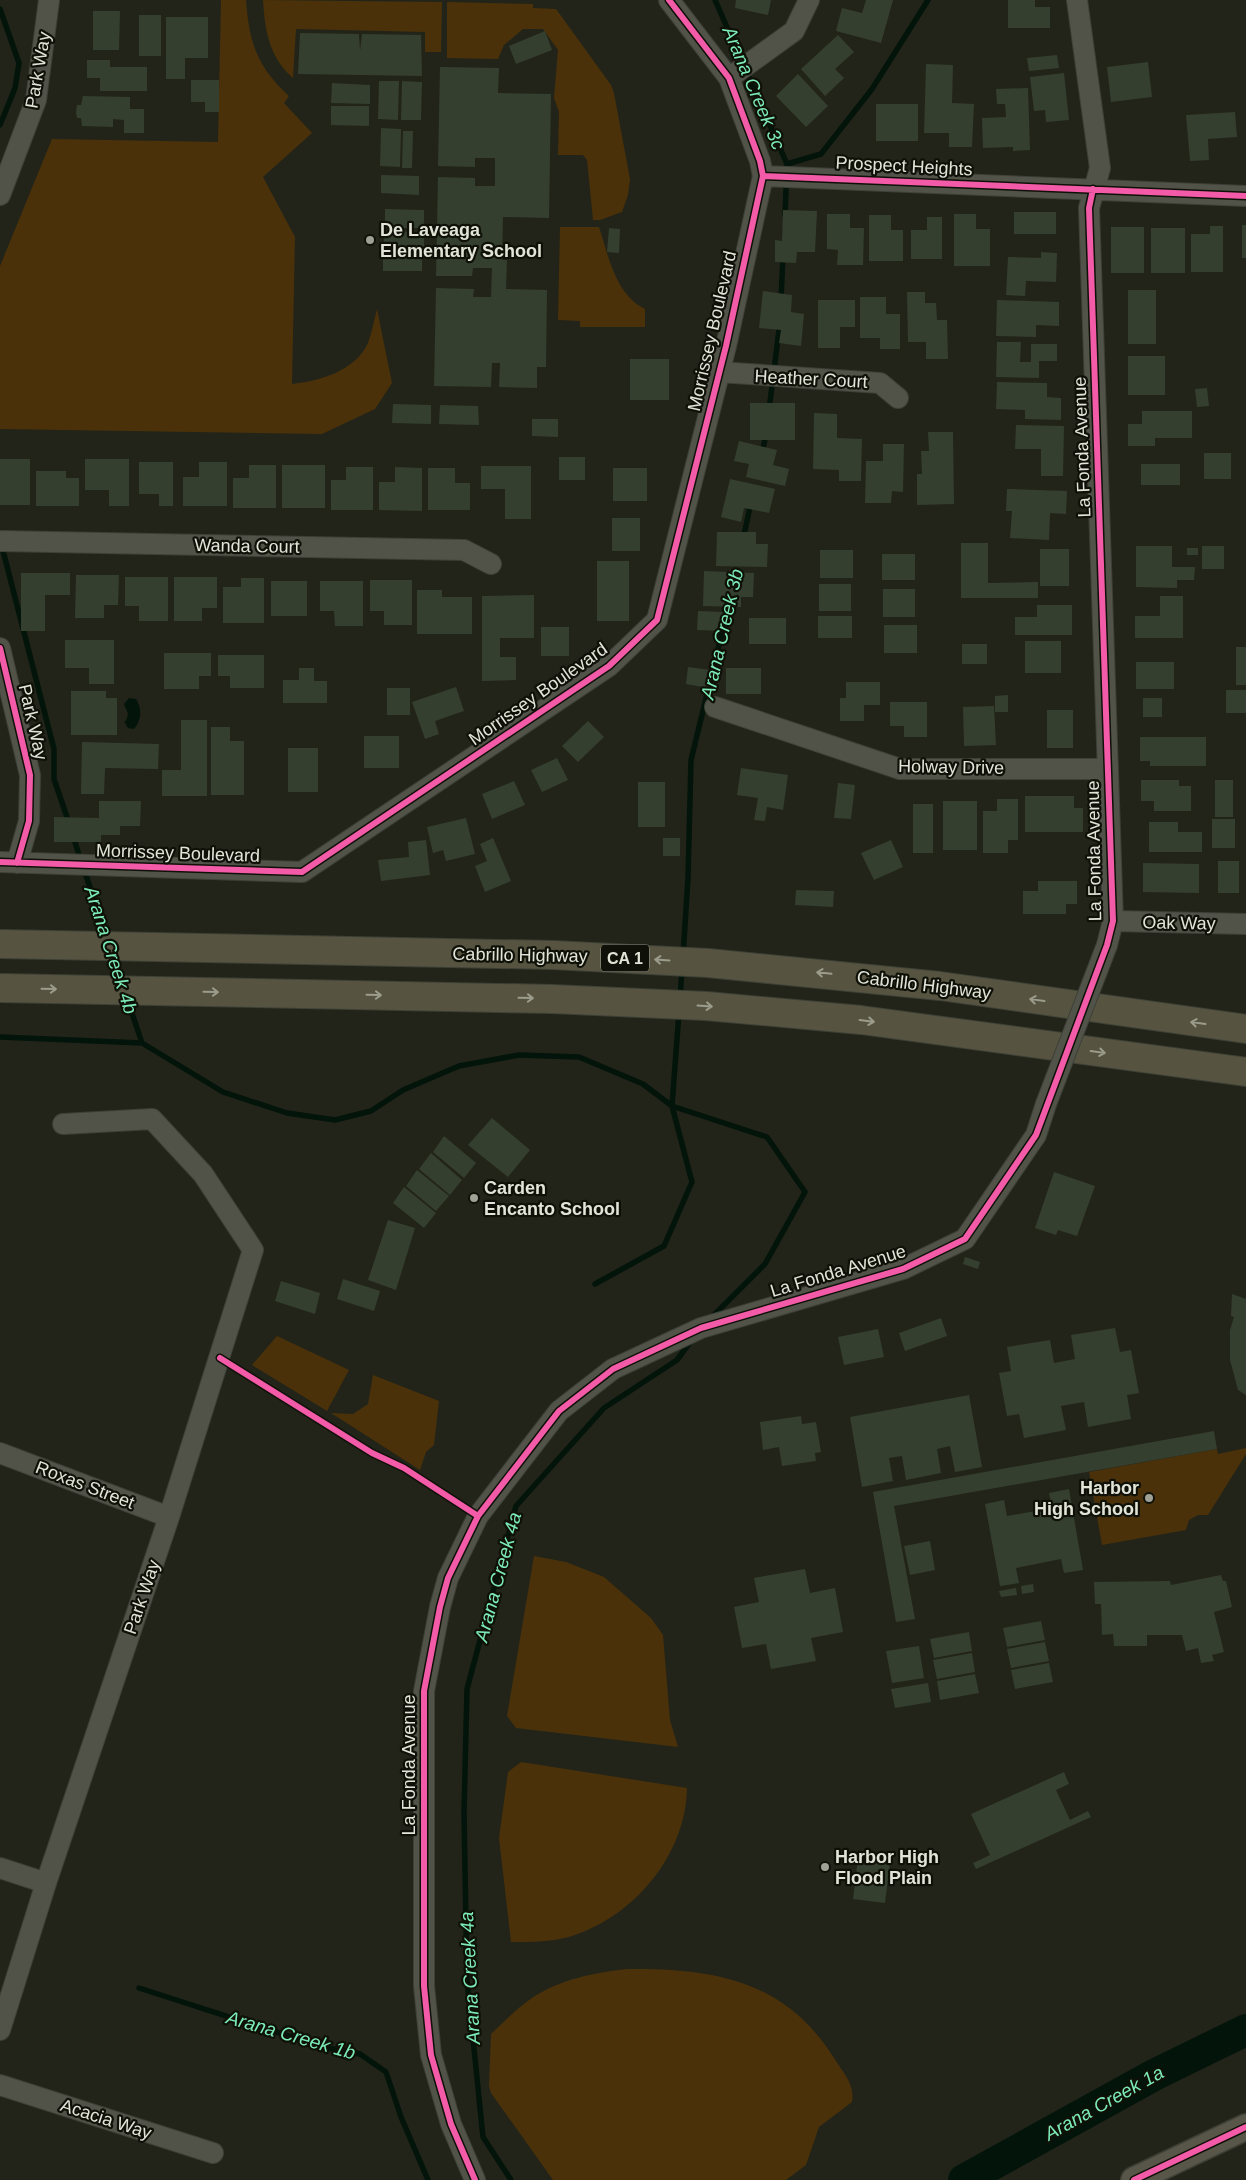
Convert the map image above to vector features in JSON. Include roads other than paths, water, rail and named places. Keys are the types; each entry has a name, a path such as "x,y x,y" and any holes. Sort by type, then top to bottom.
{"highway":[{"name":"Cabrillo Highway","path":"0,944 553,955 708,963 930,985 1246,1029"},
{"path":"0,988 542,999 706,1006 870,1022 1246,1072"}],"main road":[{"path":"1134,2180 1246,2127"}],"street":[{"name":"Park Way","path":"0,195 36,100 49,0"},
{"path":"669,0 729,78 760,161 763,176"},
{"path":"729,78 794,31 809,0"},
{"name":"La Fonda Avenue","path":"476,2180 451,2124 430,2045 424,1986 424,1701 440,1607 448,1578 478,1516 559,1411 613,1369 701,1328 903,1269 965,1239 1036,1135 1107,944 1112,921 1089,208 1100,168 1077,0"},
{"name":"Prospect Heights","path":"763,176 1246,196"},
{"name":"Morrissey Boulevard","path":"8,862 302,872 609,666 657,620 719,372 763,176"},
{"name":"Heather Court","path":"719,372 880,383 898,398"},
{"name":"Wanda Court","path":"0,541 464,550 491,564"},
{"name":"Park Way","path":"0,648 30,774 29,820 8,862"},
{"name":"Holway Drive","path":"715,707 900,769 1108,769"},
{"name":"Oak Way","path":"1112,921 1246,924"},
{"name":"Park Way","path":"0,2030 46,1882 169,1517 253,1250 202,1174 152,1119 63,1124"},
{"name":"Roxas Street","path":"0,1453 169,1517"},
{"path":"0,1868 46,1882"},
{"name":"Acacia Way","path":"0,2085 213,2153"}],"waterway":[{"name":"Arana Creek 3c","path":"715,0 787,164 785,215"},
{"name":"Arana Creek 3c","path":"787,164 821,154 872,89 928,0"},
{"path":"0,9 19,63 15,88 0,125"},
{"name":"Arana Creek 3b","path":"781,300 783,255"},
{"name":"Arana Creek 3b","path":"769,410 780,322"},
{"name":"Arana Creek 3b","path":"762,454 766,434"},
{"name":"Arana Creek 3b","path":"743,540 751,502"},
{"name":"Arana Creek 4b","path":"1,543 54,749 54,779 69,823"},
{"name":"Arana Creek 3b","path":"683,956 688,878 691,760 730,600"},
{"name":"Arana Creek 4b","path":"73,836 81,861"},
{"name":"Arana Creek 4b","path":"84,870 108,939"},
{"name":"Arana Creek 4b","path":"112,953 123,984"},
{"name":"Arana Creek 3b","path":"680,998 682,970"},
{"name":"Arana Creek 4b","path":"127,998 142,1043"},
{"path":"595,1284 664,1246 692,1182 672,1106 679,1012"},
{"path":"0,1037 142,1043"},
{"name":"Arana Creek 4a","path":"142,1043 223,1092 287,1113 335,1120 371,1111 403,1090 459,1066 519,1055 579,1057 643,1084 672,1106 767,1137 805,1192 765,1264 712,1317"},
{"name":"Arana Creek 4a","path":"511,2180 483,2137 467,1980 464,1813 467,1689 516,1506 604,1408 677,1360 691,1341"},
{"name":"Arana Creek 1b","path":"139,1988 323,2047 360,2054 386,2072 401,2117 428,2180"},
{"name":"Arana Creek 1a","path":"964,2180 1154,2075 1246,2030"}],"place":[{"name":"De Laveaga Elementary School","path":"370,240"},
{"name":"Carden Encanto School","path":"474,1198"},
{"name":"Harbor High School","path":"1149,1498"},
{"name":"Harbor High Flood Plain","path":"825,1867"}]}
